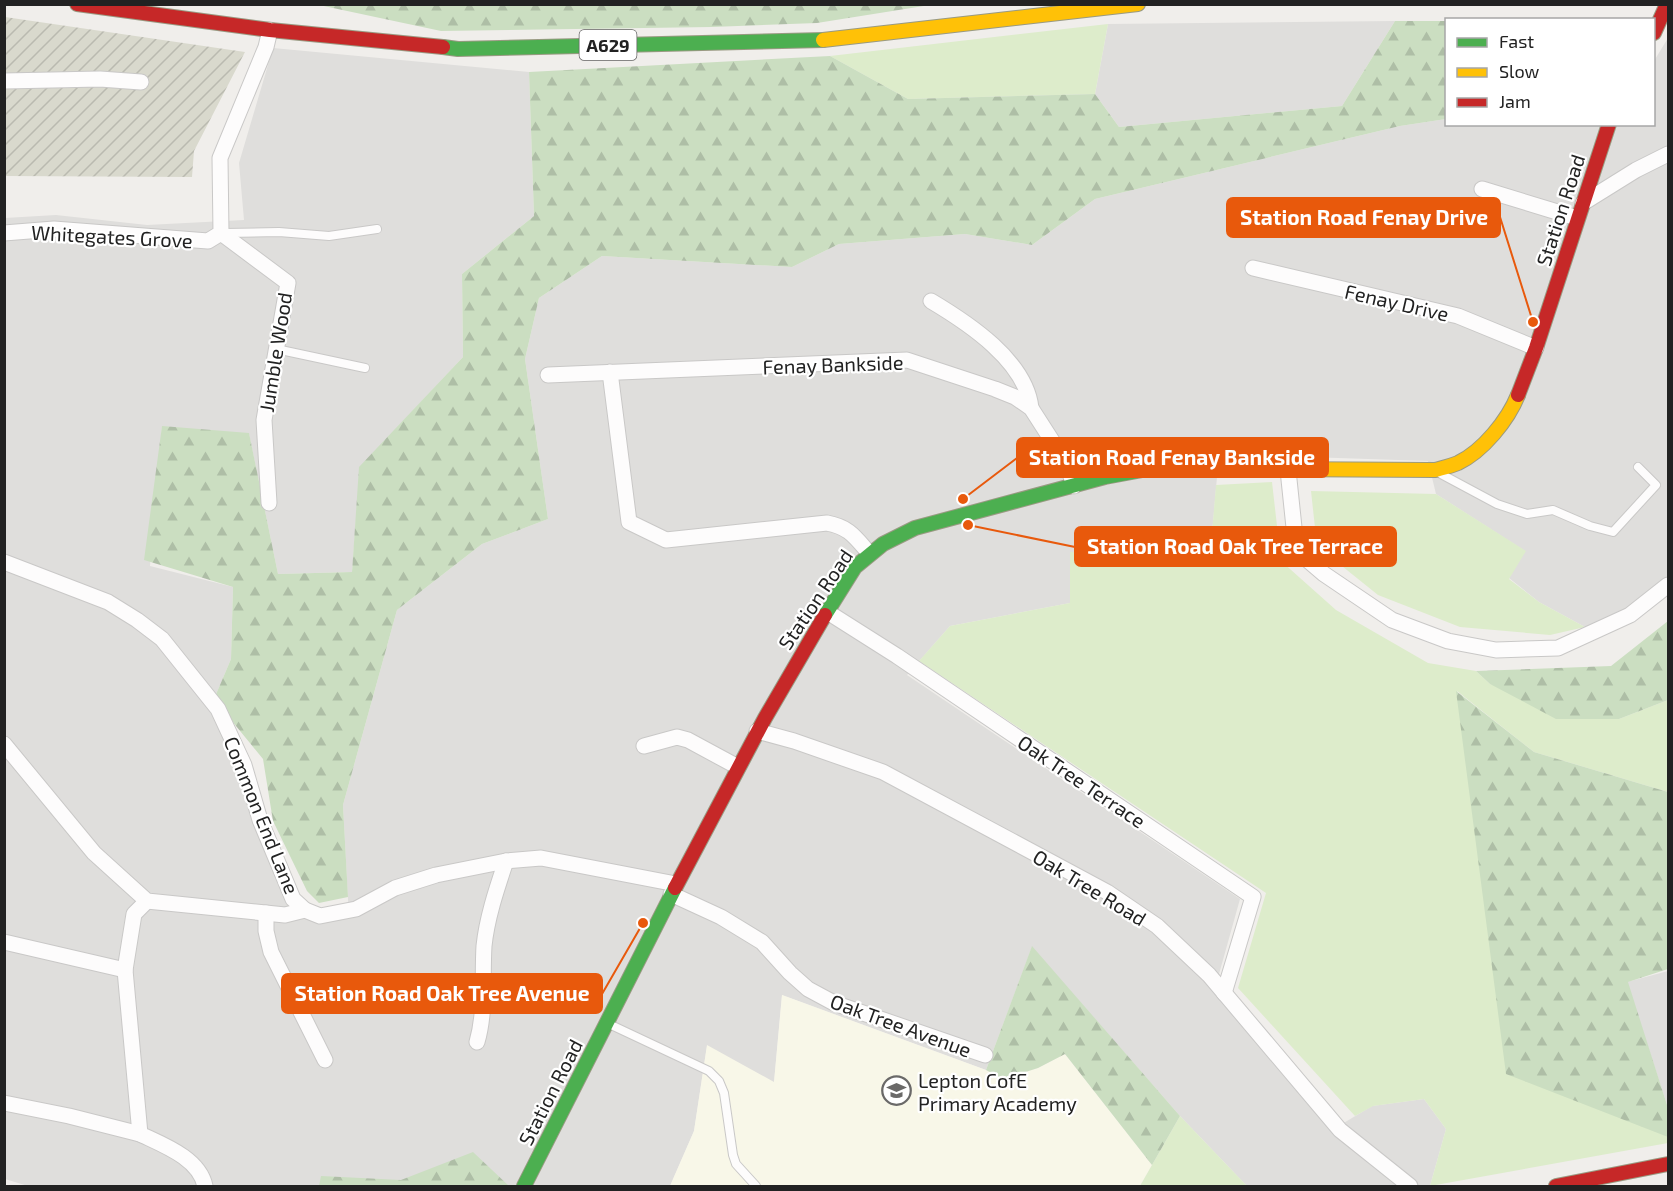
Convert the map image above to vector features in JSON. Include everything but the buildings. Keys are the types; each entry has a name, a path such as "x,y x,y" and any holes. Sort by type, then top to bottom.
{"main road":[{"name":"A629","path":"77,4 270,30 458,49 820,40 1138,4"},
{"path":"1655,29 1667,4"},
{"name":"Station Road","path":"524,1186 674,889 757,731 826,611 855,567 869,553 891,538 915,528 1105,477 1148,470 1203,468 1435,470 1458,463 1492,437 1516,400 1536,348 1608,126"},
{"path":"1556,1186 1668,1164"}],"street":[{"name":"Whitegates Grove","path":"4,232 54,229 208,241 221,233 220,158 266,47 270,30"},
{"path":"4,81 100,79 141,82"},
{"path":"1582,203 1668,153"},
{"path":"1482,189 1577,218"},
{"name":"Jumble Wood","path":"221,233 288,283 264,420 269,503"},
{"name":"Fenay Drive","path":"1253,268 1458,316 1536,348"},
{"path":"931,301 962,320 992,345 1011,365 1030,397 1031,408"},
{"name":"Fenay Bankside","path":"548,375 907,360 995,389 1015,397 1031,408 1067,464 1074,486"},
{"path":"610,372 629,522 666,540 827,523 841,525 869,553"},
{"path":"1288,470 1295,537 1303,556 1324,574 1392,620 1448,641 1496,650 1557,648 1630,615 1668,585"},
{"name":"Common End Lane","path":"4,562 108,602 137,620 169,647 218,709 244,765 260,820 293,899 305,910 320,916 356,909 394,888 436,875 506,861 541,858 674,889"},
{"name":"Oak Tree Terrace","path":"826,611 907,662 1253,897 1224,993"},
{"name":"Oak Tree Road","path":"757,731 794,741 883,772 1107,892 1157,926 1209,975 1340,1130 1410,1186"},
{"path":"644,746 677,737 688,740 738,767"},
{"path":"4,744 94,853 147,902 285,915 305,910"},
{"path":"477,1042 482,1023 484,944 491,909 506,861"},
{"name":"Oak Tree Avenue","path":"674,889 762,942 808,990 834,1003 985,1055"},
{"path":"140,1134 125,970 134,914 147,902"},
{"path":"266,913 266,931 271,952 325,1060"},
{"path":"4,942 125,970"},
{"path":"4,1103 140,1134 194,1164 205,1186"}],"lane":[{"path":"221,233 279,232 329,236 377,229"},
{"path":"276,350 365,368"},
{"path":"1435,470 1497,504 1527,514 1554,510 1590,526 1613,531 1656,485 1638,467"},
{"path":"608,1023 710,1071 719,1081 724,1093 736,1164 756,1186"}],"shaded area":[{"path":"5,17 245,52 194,151 192,177 5,176"},
{"path":"1395,21 1342,106 1119,127 1095,94 1108,24"},
{"path":"1668,38 1668,579 1629,609 1585,627 1539,602 1509,578 1525,551 1436,494 1428,461 1219,454 1210,557 1070,553 1070,603 950,626 907,675 1240,899 1214,992 1332,1130 1372,1106 1424,1099 1446,1129 1430,1186 1247,1186 1180,1116 1032,947 986,1070 782,995 774,1083 707,1046 694,1131 670,1186 28,1186 5,1179 5,218 56,215 147,225 244,220 239,163 273,48 529,72 534,216 462,274 463,357 360,467 352,572 278,574 249,434 162,427 150,566 233,587 231,659 214,699 239,769 251,819 287,898 318,924 349,918 343,805 397,610 482,544 548,519 525,359 539,298 602,256 792,267 839,244 965,234 1032,245 1095,199 1400,126 1445,119 1445,126 1655,126 1655,59"},
{"path":"1668,971 1668,1108 1627,982"},
{"name":"Lepton CofE Primary Academy","path":"782,995 986,1070 1003,1079 1038,1068 1065,1054 1152,1165 1140,1186 670,1186 694,1131 707,1045 774,1082"}],"green space":[{"path":"319,5 930,5 817,23 441,31"},
{"path":"1395,21 1445,21 1445,119 1400,126 1095,199 1032,245 965,234 839,244 792,267 602,256 539,298 525,359 548,519 482,544 397,610 343,805 348,897 319,903 307,891 273,821 263,759 214,699 231,659 233,587 144,560 162,426 249,433 278,574 352,572 359,467 463,357 462,274 534,216 529,72 830,56 908,99 1095,94 1119,127 1342,106"},
{"path":"1108,24 1095,94 908,99 830,56"},
{"path":"1272,482 1281,561 1336,610 1428,663 1476,671 1490,684 1619,719 1668,700 1668,792 1534,752 1457,691 1668,1137 1668,1143 1430,1186 1446,1129 1424,1099 1373,1106 1355,1116 1238,988 1266,893 919,661 950,626 1070,603 1070,552 1210,557 1216,485"},
{"path":"1311,491 1436,494 1526,551 1509,579 1539,602 1585,627 1550,635 1460,627 1378,595 1317,546"},
{"path":"1668,621 1668,700 1619,719 1556,719 1490,684 1476,671 1611,666"},
{"path":"1456,691 1534,752 1668,792 1668,969 1628,982 1668,1108 1668,1137 1506,1074"},
{"path":"1032,946 1180,1116 1152,1165 1065,1054 1038,1068 1003,1079 986,1070"},
{"path":"1180,1116 1247,1186 1140,1186"},
{"path":"473,1152 509,1186 319,1186 321,1176 401,1180"}],"traffic: fast":[{"path":"443,47 458,49 823,40"},
{"path":"825,615 855,567 883,544 915,528 1105,477 1148,469 1268,469"},
{"path":"524,1186 675,888"}],"traffic: slow":[{"path":"823,40 1138,4"},
{"path":"1268,469 1435,470 1449,466 1477,451 1494,434 1514,405 1518,395"}],"traffic: jam":[{"path":"77,4 270,30 443,47"},
{"path":"1655,31 1667,4"},
{"path":"1518,395 1536,348 1608,126"},
{"path":"675,888 765,718 825,615"},
{"path":"1556,1186 1668,1164"}],"place":[{"name":"Station Road Fenay Drive","path":"1533,322"},
{"name":"Station Road Fenay Bankside","path":"963,499"},
{"name":"Station Road Oak Tree Terrace","path":"968,525"},
{"name":"Station Road Oak Tree Avenue","path":"643,923"},
{"name":"Lepton CofE Primary Academy","path":"897,1091"}]}
